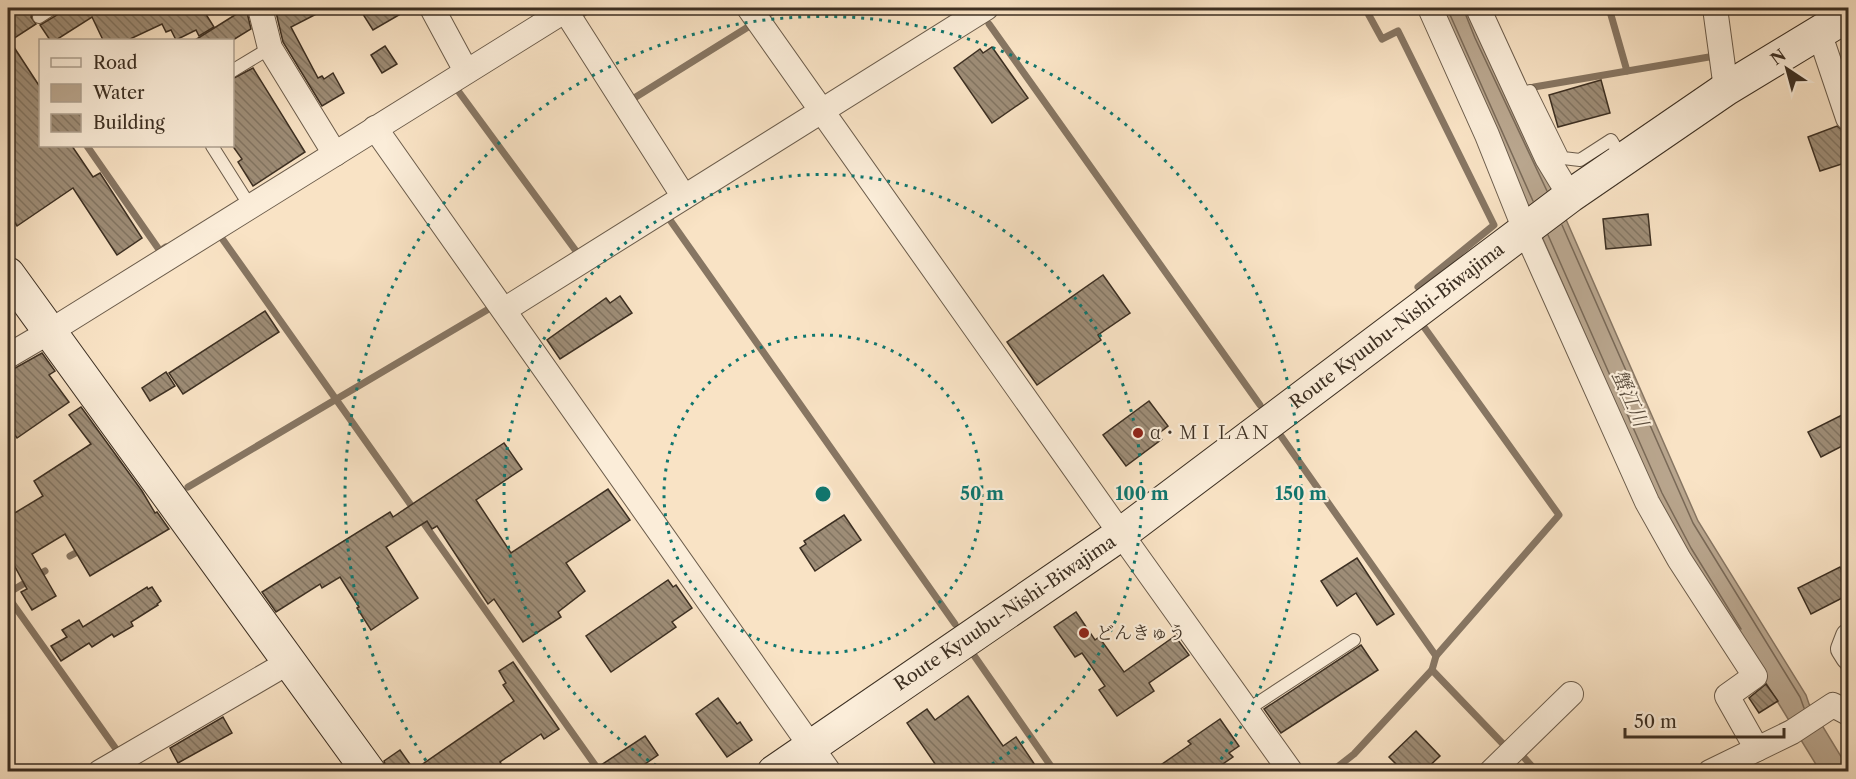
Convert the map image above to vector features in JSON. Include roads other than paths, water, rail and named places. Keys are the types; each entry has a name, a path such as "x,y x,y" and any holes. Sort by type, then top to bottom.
{"main road":[{"name":"Route Kyuubu-Nishi-Biwajima","path":"774,771 820,759 1570,196 1726,89 1848,15"},
{"path":"8,274 369,771"}],"street":[{"path":"260,8 270,48 334,154"},
{"path":"432,8 466,71"},
{"path":"749,8 1291,771"},
{"path":"504,310 986,8"},
{"path":"1430,8 1487,135 1525,230 1647,502 1679,559 1755,676 1727,696 1757,749"},
{"path":"1478,8 1546,158 1570,196"},
{"path":"1715,8 1726,89"},
{"path":"8,356 567,9 684,197"},
{"path":"1819,32 1848,118"},
{"path":"375,128 820,759"},
{"path":"1848,636 1843,649 1848,657"},
{"path":"100,771 289,662"},
{"path":"1491,771 1571,694"},
{"path":"1710,771 1792,732 1833,705 1848,713"}],"lane":[{"path":"39,17 53,8"},
{"path":"234,70 270,48"},
{"path":"1530,91 1563,158 1580,159 1611,140 1623,160"},
{"path":"213,147 250,206"},
{"path":"1247,710 1354,640"}],"water":[{"name":"蟹江川","path":"1441,8 1468,8 1561,208 1698,521 1806,695 1848,771 1820,771 1685,551 1656,495"}],"waterway":[{"path":"533,8 538,15"},
{"path":"579,18 577,17 592,8"},
{"path":"767,15 779,8"},
{"path":"1365,8 1382,39 1398,31 1494,225 1418,287"},
{"path":"1609,8 1627,71"},
{"path":"989,24 1260,405"},
{"path":"631,100 748,27"},
{"path":"1534,87 1709,57"},
{"path":"456,88 579,255"},
{"path":"88,147 160,251 166,247"},
{"path":"670,220 955,624"},
{"path":"221,237 600,772"},
{"path":"188,487 487,310"},
{"path":"1424,327 1559,515 1436,656"},
{"path":"1281,436 1436,656 1432,670 1505,746"},
{"path":"70,556 83,549"},
{"path":"8,593 45,571"},
{"path":"8,597 116,749"},
{"path":"973,654 1055,772"},
{"path":"1840,661 1848,674"},
{"path":"1331,772 1354,754 1432,670"},
{"path":"1520,753 1537,772"}],"place":[{"name":"α・ＭＩＬＡＮ","path":"1138,433"},
{"name":"どんきゅう","path":"1084,633"}]}
